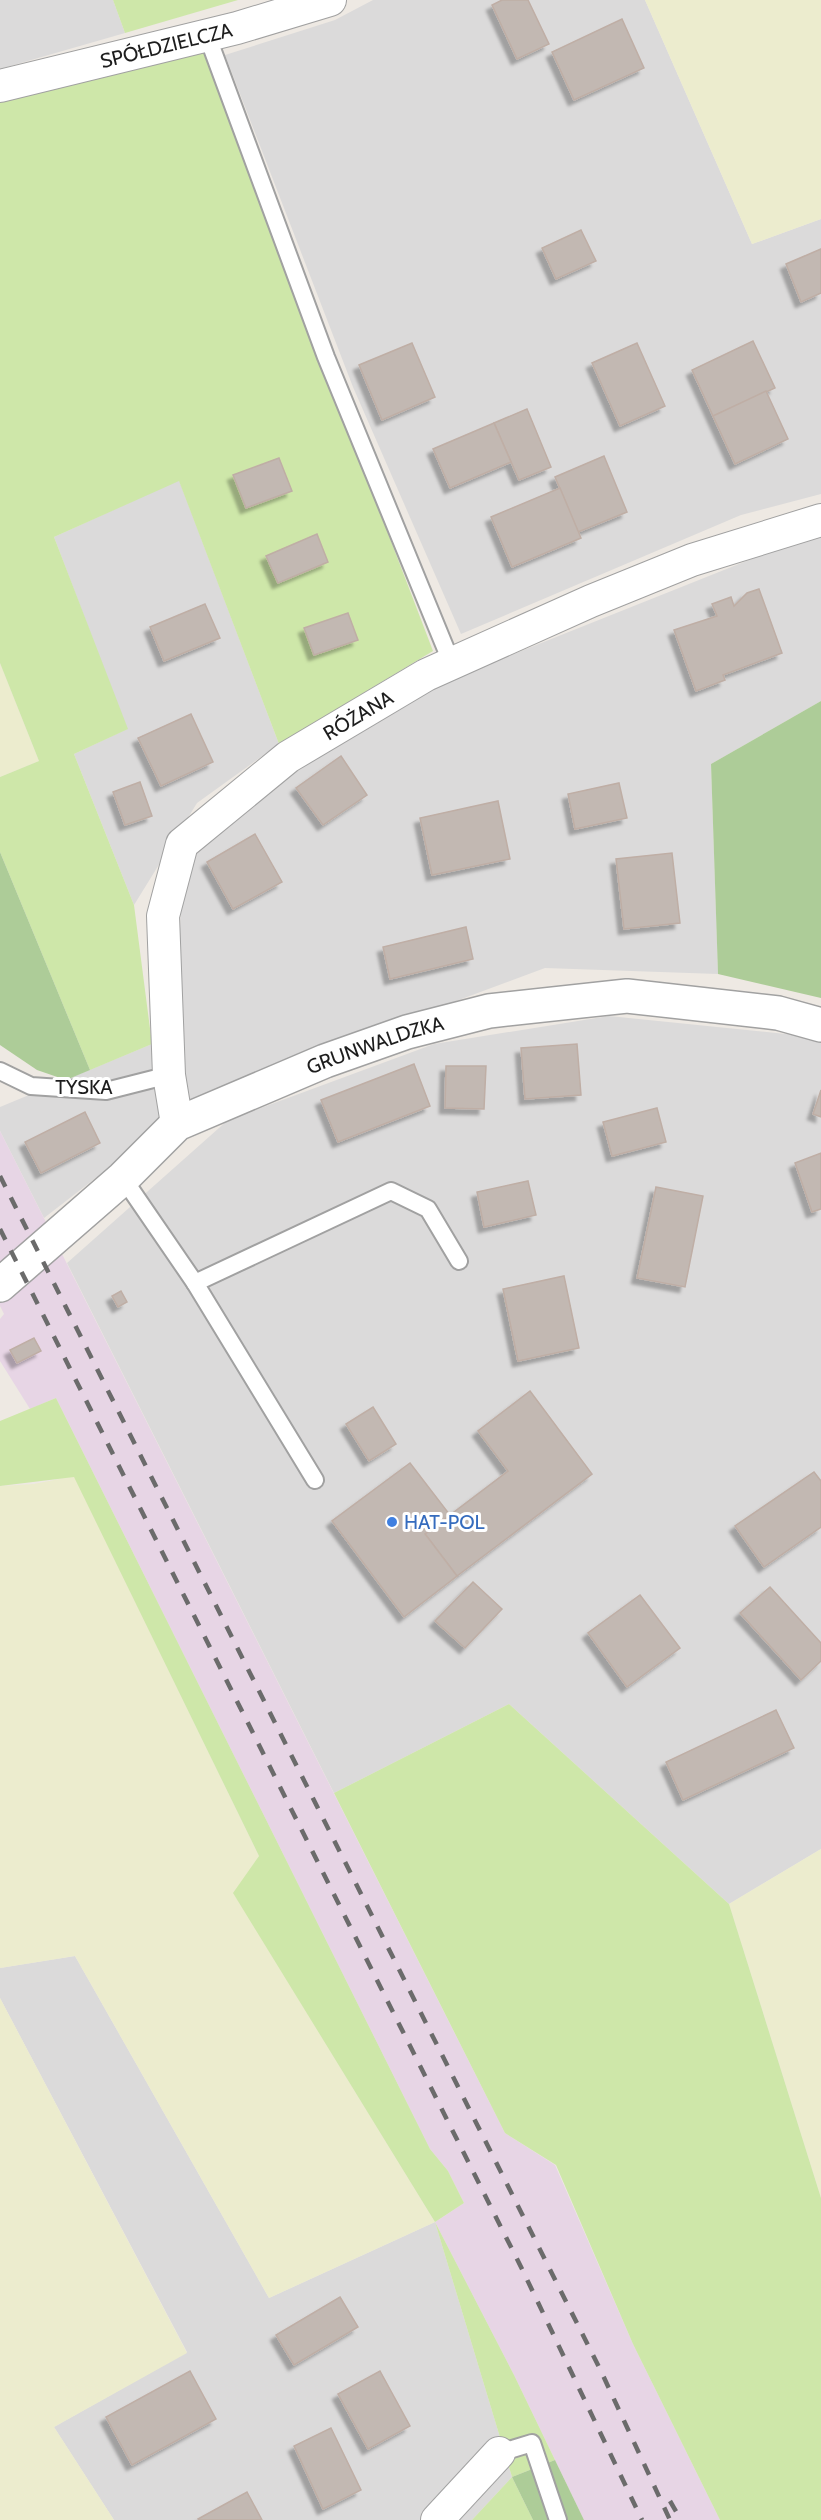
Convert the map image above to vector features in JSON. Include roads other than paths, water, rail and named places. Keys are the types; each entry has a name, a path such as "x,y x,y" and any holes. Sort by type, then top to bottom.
{"street":[{"name":"SPÓŁDZIELCZA","path":"0,86 207,35 292,5 330,0"},
{"name":"RÓŻANA","path":"177,1124 169,1075 163,916 182,844 288,757 426,675 591,601 692,560 821,520"},
{"name":"GRUNWALDZKA","path":"0,1285 123,1178 177,1124 325,1061 407,1032 489,1011 627,996 778,1013 821,1025"},
{"path":"437,2520 500,2453"}],"lane":[{"path":"207,35 326,357 452,664"},
{"name":"TYSKA","path":"0,1071 31,1086 106,1091 169,1075"},
{"path":"123,1178 195,1283 315,1480"},
{"path":"195,1283 391,1191 428,1209 459,1261"},
{"path":"500,2453 532,2443 558,2520"}],"railway":[{"path":"0,1176 600,2369 670,2520"},
{"path":"0,1229 522,2269 642,2520"},
{"path":"670,2501 681,2520"}],"place":[{"name":"HAT-POL","path":"392,1522"}]}
